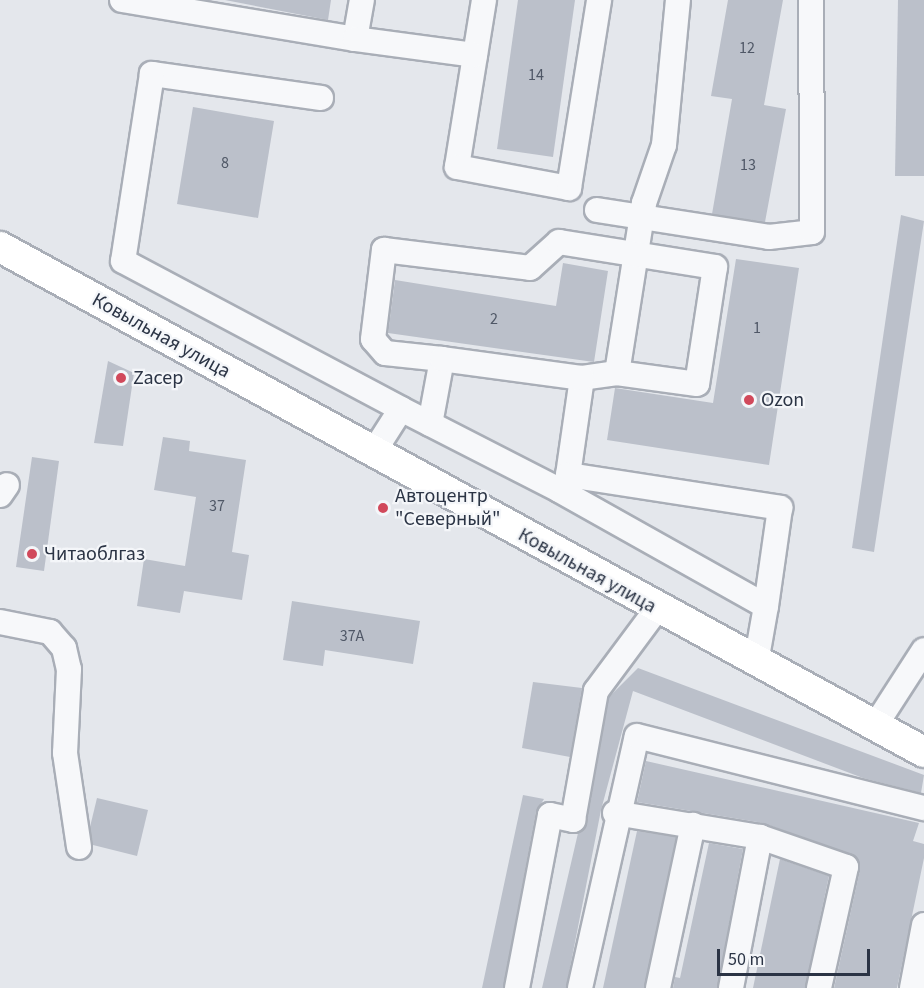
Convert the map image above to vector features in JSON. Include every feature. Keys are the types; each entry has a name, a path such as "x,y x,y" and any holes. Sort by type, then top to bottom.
{"main road":[{"name":"Ковыльная улица","path":"0,247 657,609 924,752"}],"street":[{"path":"122,0 154,3 356,39 475,56"},
{"path":"356,39 362,0"},
{"path":"484,0 457,167 569,188 599,0"},
{"path":"617,373 641,218 664,145 678,0"},
{"path":"597,210 769,237 812,232 811,0"},
{"path":"321,98 152,74 123,261 430,424 563,483 766,606"},
{"path":"559,242 715,267 697,384 617,373 582,378 442,359 385,353 373,339 384,250 530,268 559,242"},
{"path":"430,424 442,359"},
{"path":"563,483 582,378"},
{"path":"373,453 401,409"},
{"path":"563,483 780,508 756,663"},
{"path":"517,988 550,815 573,820 596,691 657,609"},
{"path":"0,622 50,632 64,648 69,669 65,753 79,847"},
{"path":"875,726 924,650"},
{"path":"580,988 615,813 637,736 924,808"},
{"path":"615,813 760,837 846,867 819,988"},
{"path":"658,988 693,825"},
{"path":"731,988 760,837"},
{"path":"912,988 924,930"}],"building":[{"path":"225,0 331,0 328,20"},
{"path":"518,0 575,0 553,157 497,149"},
{"path":"728,0 783,0 764,105 786,109 765,222 712,214 732,99 711,96"},
{"path":"898,0 924,0 924,176 895,176"},
{"path":"193,107 274,121 258,218 177,204"},
{"path":"901,215 924,221 874,552 852,548"},
{"path":"736,259 799,268 769,465 607,440 615,388 713,403"},
{"path":"563,263 608,271 594,362 388,333 395,280 556,306"},
{"path":"108,361 134,373 123,446 94,443"},
{"path":"163,437 190,441 189,451 246,460 232,552 249,555 242,600 184,591 180,613 137,606 144,559 185,566 196,497 154,490"},
{"path":"32,457 59,461 44,571 16,567"},
{"path":"292,601 420,621 413,664 325,650 323,666 283,660"},
{"path":"638,668 924,775 921,793 863,778 633,691 601,810 566,988 542,988 578,833 587,822 609,697"},
{"path":"533,682 582,688 570,757 522,748"},
{"path":"646,761 919,823 913,841 924,844 924,858 897,988 834,988 860,870 856,857 763,823 637,802"},
{"path":"523,795 544,799 536,812 503,988 482,988"},
{"path":"97,798 148,810 137,856 93,845 90,827"},
{"path":"637,831 676,837 644,988 603,988"},
{"path":"709,843 743,849 717,988 673,988 675,977 680,978"},
{"path":"780,859 829,876 805,988 753,988"}],"place":[{"name":"Zacep","path":"121,378"},
{"name":"Ozon","path":"749,400"},
{"name":"Автоцентр \"Северный\"","path":"383,508"},
{"name":"Читаоблгаз","path":"32,554"}]}
